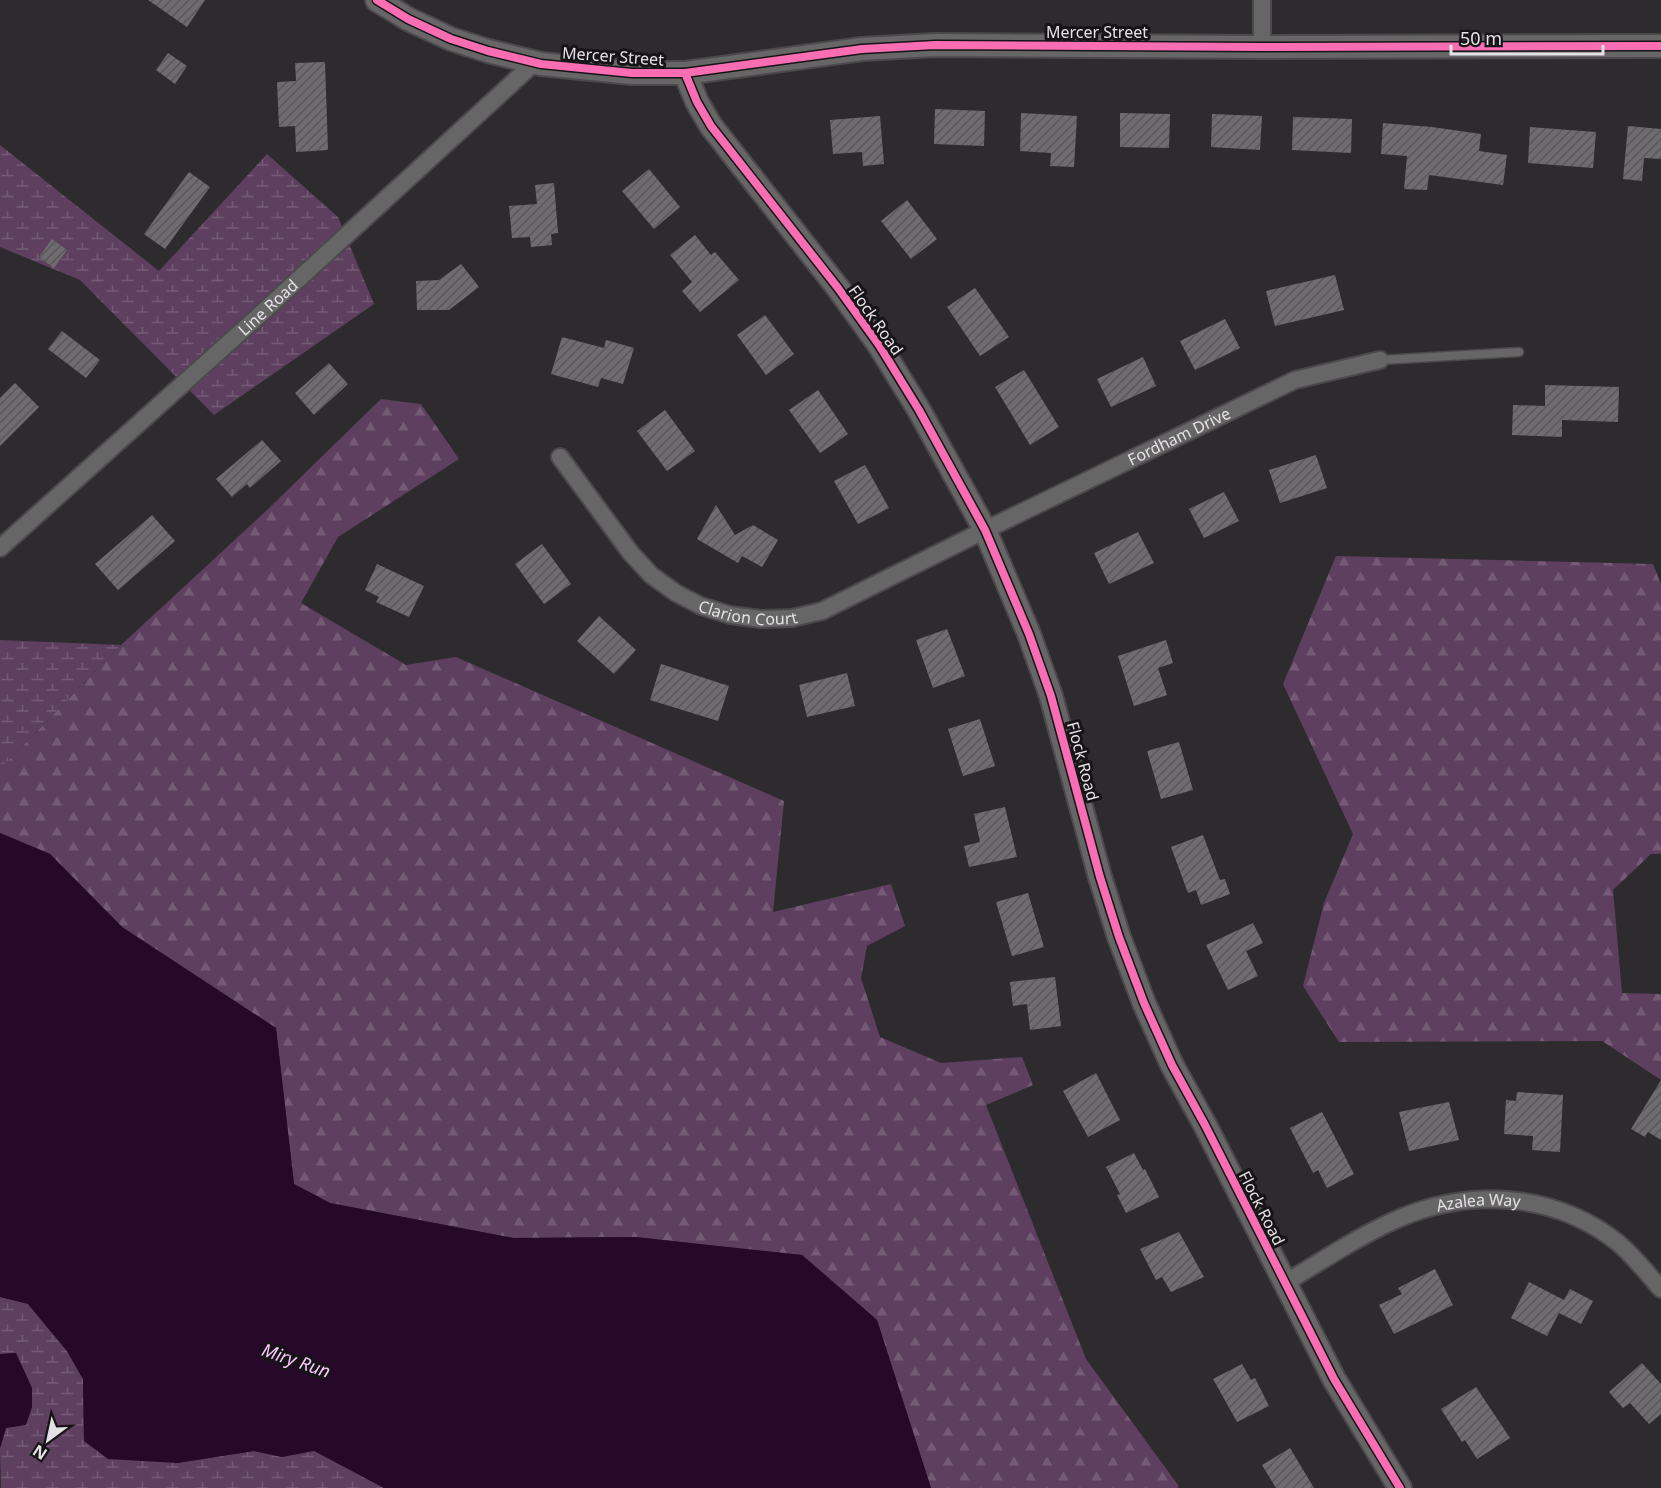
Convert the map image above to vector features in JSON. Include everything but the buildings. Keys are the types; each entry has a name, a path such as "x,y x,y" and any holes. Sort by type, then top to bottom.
{"street":[{"name":"Mercer Street","path":"377,0 408,19 451,39 488,51 534,63 583,70 632,73 685,73 862,50 935,45 1661,46"},
{"path":"1262,0 1262,47"},
{"name":"Line Road","path":"0,548 253,321 534,63"},
{"name":"Flock Road","path":"685,73 697,102 711,126 838,288 879,345 919,410 985,530 1029,634 1051,696 1100,877 1119,937 1144,1003 1172,1065 1205,1125 1334,1379 1400,1488"},
{"name":"Fordham Drive","path":"985,530 1295,380 1380,360"},
{"name":"Clarion Court","path":"560,456 630,552 651,575 676,593 701,606 730,615 761,619 792,618 822,611 985,530"},
{"name":"Azalea Way","path":"1284,1283 1401,1218 1469,1199 1498,1199 1537,1204 1567,1213 1593,1225 1618,1243 1661,1289"}],"lane":[{"path":"1380,360 1519,352"}],"green space":[{"path":"0,145 159,271 267,154 338,217 374,304 214,415 80,280 0,247"},
{"path":"381,399 421,404 459,459 338,537 301,603 406,665 456,657 784,801 773,912 891,884 905,926 867,946 861,978 880,1037 941,1063 1022,1057 1033,1085 986,1105 1086,1359 1178,1488 931,1488 877,1320 802,1255 635,1237 514,1238 330,1203 294,1184 276,1028 122,927 50,854 0,833 0,769 121,645 265,512"},
{"path":"1336,556 1653,564 1661,584 1661,854 1651,854 1613,890 1622,993 1661,994 1661,1080 1602,1041 1339,1042 1303,986 1324,903 1353,834 1283,684"},
{"path":"0,640 121,645 0,769"},
{"path":"0,1297 27,1303 67,1351 83,1379 84,1441 177,1463 254,1451 282,1457 314,1450 384,1488 1,1488 0,1448 6,1428 16,1353 0,1354"}],"water":[{"name":"Miry Run","path":"0,833 50,854 122,927 276,1028 294,1184 330,1203 513,1238 635,1237 802,1255 877,1320 931,1488 384,1488 314,1451 282,1457 254,1451 177,1463 108,1459 84,1441 83,1379 67,1351 28,1304 0,1297"},
{"path":"16,1353 32,1388 32,1407 26,1425 6,1428 0,1448 0,1354"}],"cycle path":[{"path":"377,0 408,19 451,39 488,51 541,64 632,73 685,73 862,49 935,45 1661,46"},
{"path":"685,73 697,102 711,126 838,288 879,345 919,410 985,530 1029,634 1051,696 1100,877 1119,937 1144,1003 1172,1065 1205,1125 1334,1379 1400,1488"}]}
